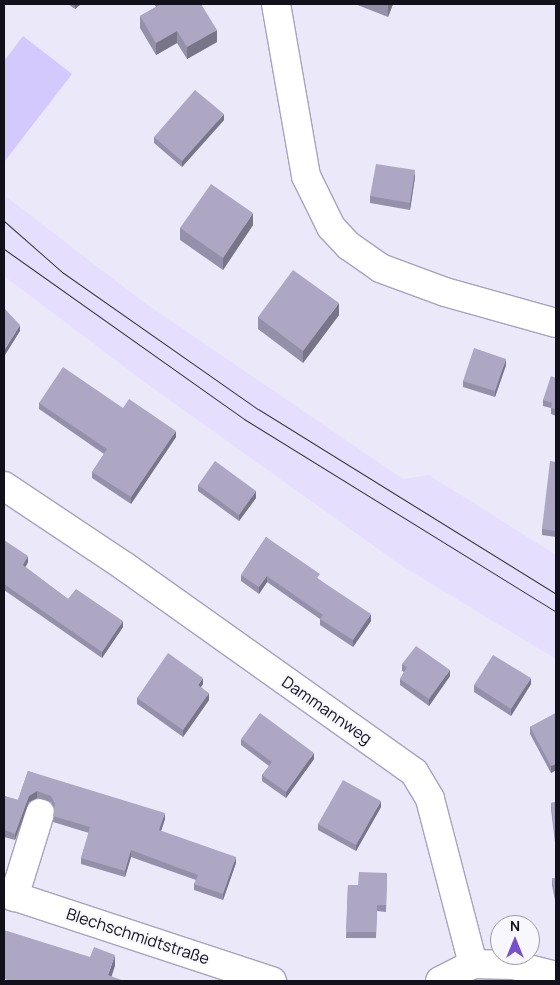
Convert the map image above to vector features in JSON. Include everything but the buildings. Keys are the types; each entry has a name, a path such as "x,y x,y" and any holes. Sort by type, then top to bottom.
{"street":[{"path":"276,4 306,176 330,227 349,246 388,271 445,292 556,322"},
{"name":"Dammannweg","path":"4,486 132,572 414,772 430,799 473,964"},
{"path":"9,895 40,813"},
{"name":"Blechschmidtstraße","path":"9,895 272,981"},
{"path":"440,981 473,964 513,965 556,976"}],"shaded area":[{"path":"23,36 72,74 4,162 4,61"},
{"path":"4,195 142,301 403,479 429,475 556,555 556,659 402,566 150,386 4,276"}],"tram line":[{"path":"4,221 62,272 258,409 556,594"},
{"path":"4,249 244,419 556,612"}]}
